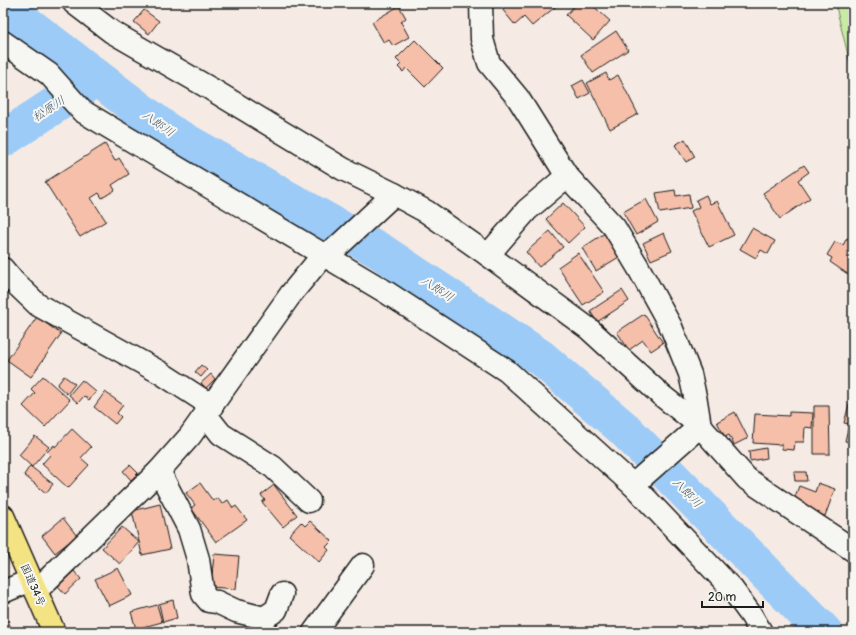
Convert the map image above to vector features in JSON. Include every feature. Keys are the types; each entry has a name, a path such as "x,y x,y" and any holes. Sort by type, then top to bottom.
{"highway":[{"name":"国道34号","path":"3,516 54,632"}],"street":[{"path":"74,3 119,36 211,89 390,198 426,212 488,255 589,330 661,395 747,479 853,550"},
{"path":"481,3 482,39 489,63 518,98 567,176 614,227 671,327 690,374 696,401 696,430 633,485"},
{"path":"3,42 49,74 82,111 329,252 386,292 507,371 633,485 732,589 751,615 761,632"},
{"path":"488,255 527,210 567,176"},
{"path":"3,592 33,586 159,471 190,436 209,411 291,294 329,252 390,198"},
{"path":"3,269 38,305 161,373 209,411 221,434 273,467 309,501"},
{"path":"159,471 189,529 198,559 203,594 209,601 217,602 236,611 264,618 276,610 282,594"},
{"path":"314,632 363,566"}],"green space":[{"path":"835,3 853,3 853,64 850,63"}],"building":[{"path":"510,3 560,3 532,26 524,17 515,25 502,9"},
{"path":"577,3 590,3 610,21 593,40 566,15"},
{"path":"399,6 406,18 401,22 409,37 393,46 389,40 384,43 372,22"},
{"path":"144,10 159,21 149,34 134,22"},
{"path":"616,31 628,50 593,73 581,55"},
{"path":"415,40 443,68 425,87 406,68 403,72 398,67 401,64 396,59"},
{"path":"606,73 609,80 618,75 638,114 610,129 587,83"},
{"path":"583,80 590,93 579,99 572,86"},
{"path":"685,139 695,157 686,162 675,145"},
{"path":"105,144 115,161 119,158 129,174 112,185 115,190 102,198 99,193 91,198 106,221 80,237 45,182"},
{"path":"804,165 809,172 798,180 810,198 780,219 763,193"},
{"path":"675,190 676,196 689,194 691,208 660,213 656,193"},
{"path":"706,195 710,204 717,201 734,235 709,247 691,211 699,207 696,200"},
{"path":"646,199 658,222 636,235 623,212"},
{"path":"563,203 585,227 568,243 546,219"},
{"path":"752,228 775,241 768,254 761,250 756,258 740,249"},
{"path":"550,231 563,247 539,267 526,252"},
{"path":"605,233 619,257 596,271 582,248"},
{"path":"664,233 672,251 651,260 643,243"},
{"path":"847,238 853,241 853,281 851,279 852,277 830,262 832,258 827,255 835,242 843,245"},
{"path":"578,253 604,292 583,305 558,267"},
{"path":"622,290 629,301 597,322 590,311"},
{"path":"644,314 663,343 651,351 643,340 629,350 617,332"},
{"path":"37,317 61,334 31,377 7,360"},
{"path":"201,365 207,370 201,377 195,372"},
{"path":"211,374 215,379 206,388 201,383"},
{"path":"43,376 70,400 45,427 23,406 35,393 31,389"},
{"path":"64,376 75,384 67,394 57,385"},
{"path":"82,380 96,392 89,400 84,396 78,403 69,395"},
{"path":"105,392 123,405 117,413 121,417 115,424 94,407"},
{"path":"851,397 853,397 853,443 845,441 849,424 844,423"},
{"path":"814,406 829,406 830,454 814,454"},
{"path":"735,412 748,438 734,445 729,435 725,437 717,422"},
{"path":"789,412 813,413 812,428 805,427 804,442 795,442 794,450 782,449 782,445 753,443 755,414 789,416"},
{"path":"72,429 91,447 81,458 89,465 68,488 42,464 50,455 47,452 54,445 55,447"},
{"path":"35,436 49,447 32,467 19,455"},
{"path":"766,448 767,458 750,461 749,451"},
{"path":"130,465 138,473 131,480 123,471"},
{"path":"30,466 53,484 46,493 24,475"},
{"path":"794,472 806,472 807,481 795,481"},
{"path":"200,483 213,501 218,498 222,504 228,500 233,508 236,506 247,520 216,542 191,508 195,505 186,493"},
{"path":"818,483 835,489 825,516 806,509 793,502 799,486 815,492"},
{"path":"274,485 297,515 283,527 262,502 265,500 261,495"},
{"path":"160,504 170,549 142,555 132,511"},
{"path":"63,518 77,536 55,553 42,536"},
{"path":"310,521 332,541 326,547 329,550 319,562 289,535 301,522 305,526"},
{"path":"122,527 139,542 120,564 102,548"},
{"path":"214,554 239,556 236,589 211,587"},
{"path":"118,568 132,595 109,606 95,579"},
{"path":"74,571 81,579 65,594 58,586"},
{"path":"173,600 177,618 163,622 159,604"},
{"path":"157,605 162,622 136,629 131,612"},
{"path":"3,610 13,632 3,632"}],"waterway":[{"name":"八郎川","path":"3,6 167,131 380,251 541,358 624,429 824,632"},
{"name":"松原川","path":"3,139 96,78"}]}
